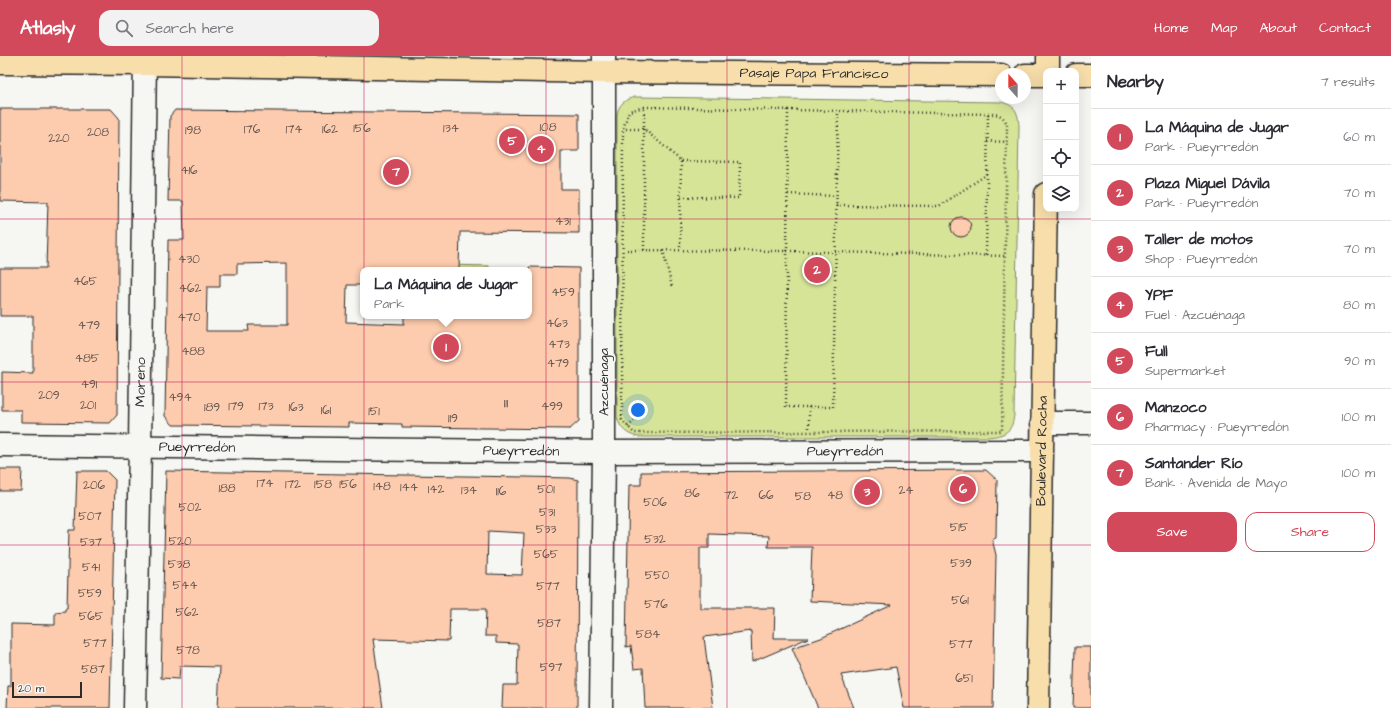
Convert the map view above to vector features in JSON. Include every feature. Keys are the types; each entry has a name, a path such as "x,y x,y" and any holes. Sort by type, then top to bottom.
{"main road":[{"path":"1048,56 1048,68"},
{"name":"Pasaje Papa Francisco","path":"0,63 145,60 604,64 995,75"},
{"path":"1031,75 1043,75"},
{"path":"1079,75 1091,75"},
{"name":"Boulevard Rocha","path":"1038,708 1046,212"}],"street":[{"name":"Moreno","path":"135,708 145,60"},
{"name":"Azcuénaga","path":"601,708 604,452 604,64"},
{"path":"1042,423 1091,423"},
{"name":"Pueyrredón","path":"0,445 604,452 1041,451"}],"path":[{"path":"644,107 644,250"},
{"path":"809,407 809,432 634,433 622,420 623,129 629,111 644,107 997,114 1004,118 1007,124 1007,142 1002,431"},
{"path":"788,110 786,407 833,407 838,111"},
{"path":"986,256 988,114"},
{"path":"623,129 644,129 681,161 740,162 739,198 681,197"},
{"path":"987,141 1007,142"},
{"path":"680,250 681,161"},
{"path":"836,205 939,206 986,175"},
{"path":"788,194 836,196"},
{"path":"622,250 787,251 1005,256"},
{"path":"663,250 672,287"},
{"path":"628,426 639,416"}],"green space":[{"path":"635,97 995,102 995,104 1008,104 1013,107 1017,113 1019,126 1014,414 1012,425 1009,429 997,436 986,437 639,437 631,435 625,431 620,425 617,417 617,115 619,108 628,99"},
{"path":"403,264 489,266 489,267 403,267"}],"building":[{"path":"0,109 111,109 119,118 117,415 110,423 21,422 21,410 2,410 2,372 33,373 33,316 0,316 0,268 46,268 48,202 0,201"},
{"path":"175,110 579,114 579,151 561,151 561,189 579,189 579,233 460,232 459,267 360,267 360,285 347,285 346,322 404,324 404,319 532,319 532,267 579,268 579,421 570,429 402,427 402,424 349,423 349,427 173,425 165,416 168,240 184,240 183,201 168,201 170,116","holes":["287,263 287,325 248,325 249,331 206,331 207,287 220,287 220,274 237,274 237,264"]},
{"path":"961,217 968,220 971,227 968,234 961,237 954,234 951,227 954,220"},
{"path":"0,469 22,469 21,491 0,491"},
{"path":"986,470 997,480 996,538 992,539 996,555 993,708 904,708 896,667 841,675 854,708 818,708 792,648 821,638 892,605 810,601 812,547 768,547 769,536 709,534 709,548 700,548 700,608 775,608 774,638 808,638 752,662 751,631 704,637 713,708 645,708 643,668 634,669 631,646 626,647 629,485 641,485 641,472"},
{"path":"77,471 106,471 115,480 110,708 7,708 8,686 11,686 11,624 55,625 55,612 65,611 65,608 67,608 69,530 75,530"},
{"path":"166,471 525,477 570,478 578,480 577,708 502,708 503,685 517,685 518,644 496,643 496,636 485,636 486,609 450,609 449,641 373,639 383,708 218,708 220,667 180,666 179,679 161,678","holes":["488,531 524,533 522,575 487,574"]},
{"path":"1075,647 1091,647 1091,708 1073,708"}],"place":[{"name":"Full","path":"512,141"},
{"name":"YPF","path":"541,149"},
{"name":"Santander Río","path":"396,172"},
{"name":"Plaza Miguel Dávila","path":"817,270"},
{"name":"La Máquina de Jugar","path":"446,347"},
{"name":"Manzoco","path":"963,489"},
{"name":"Taller de motos","path":"867,492"}]}
